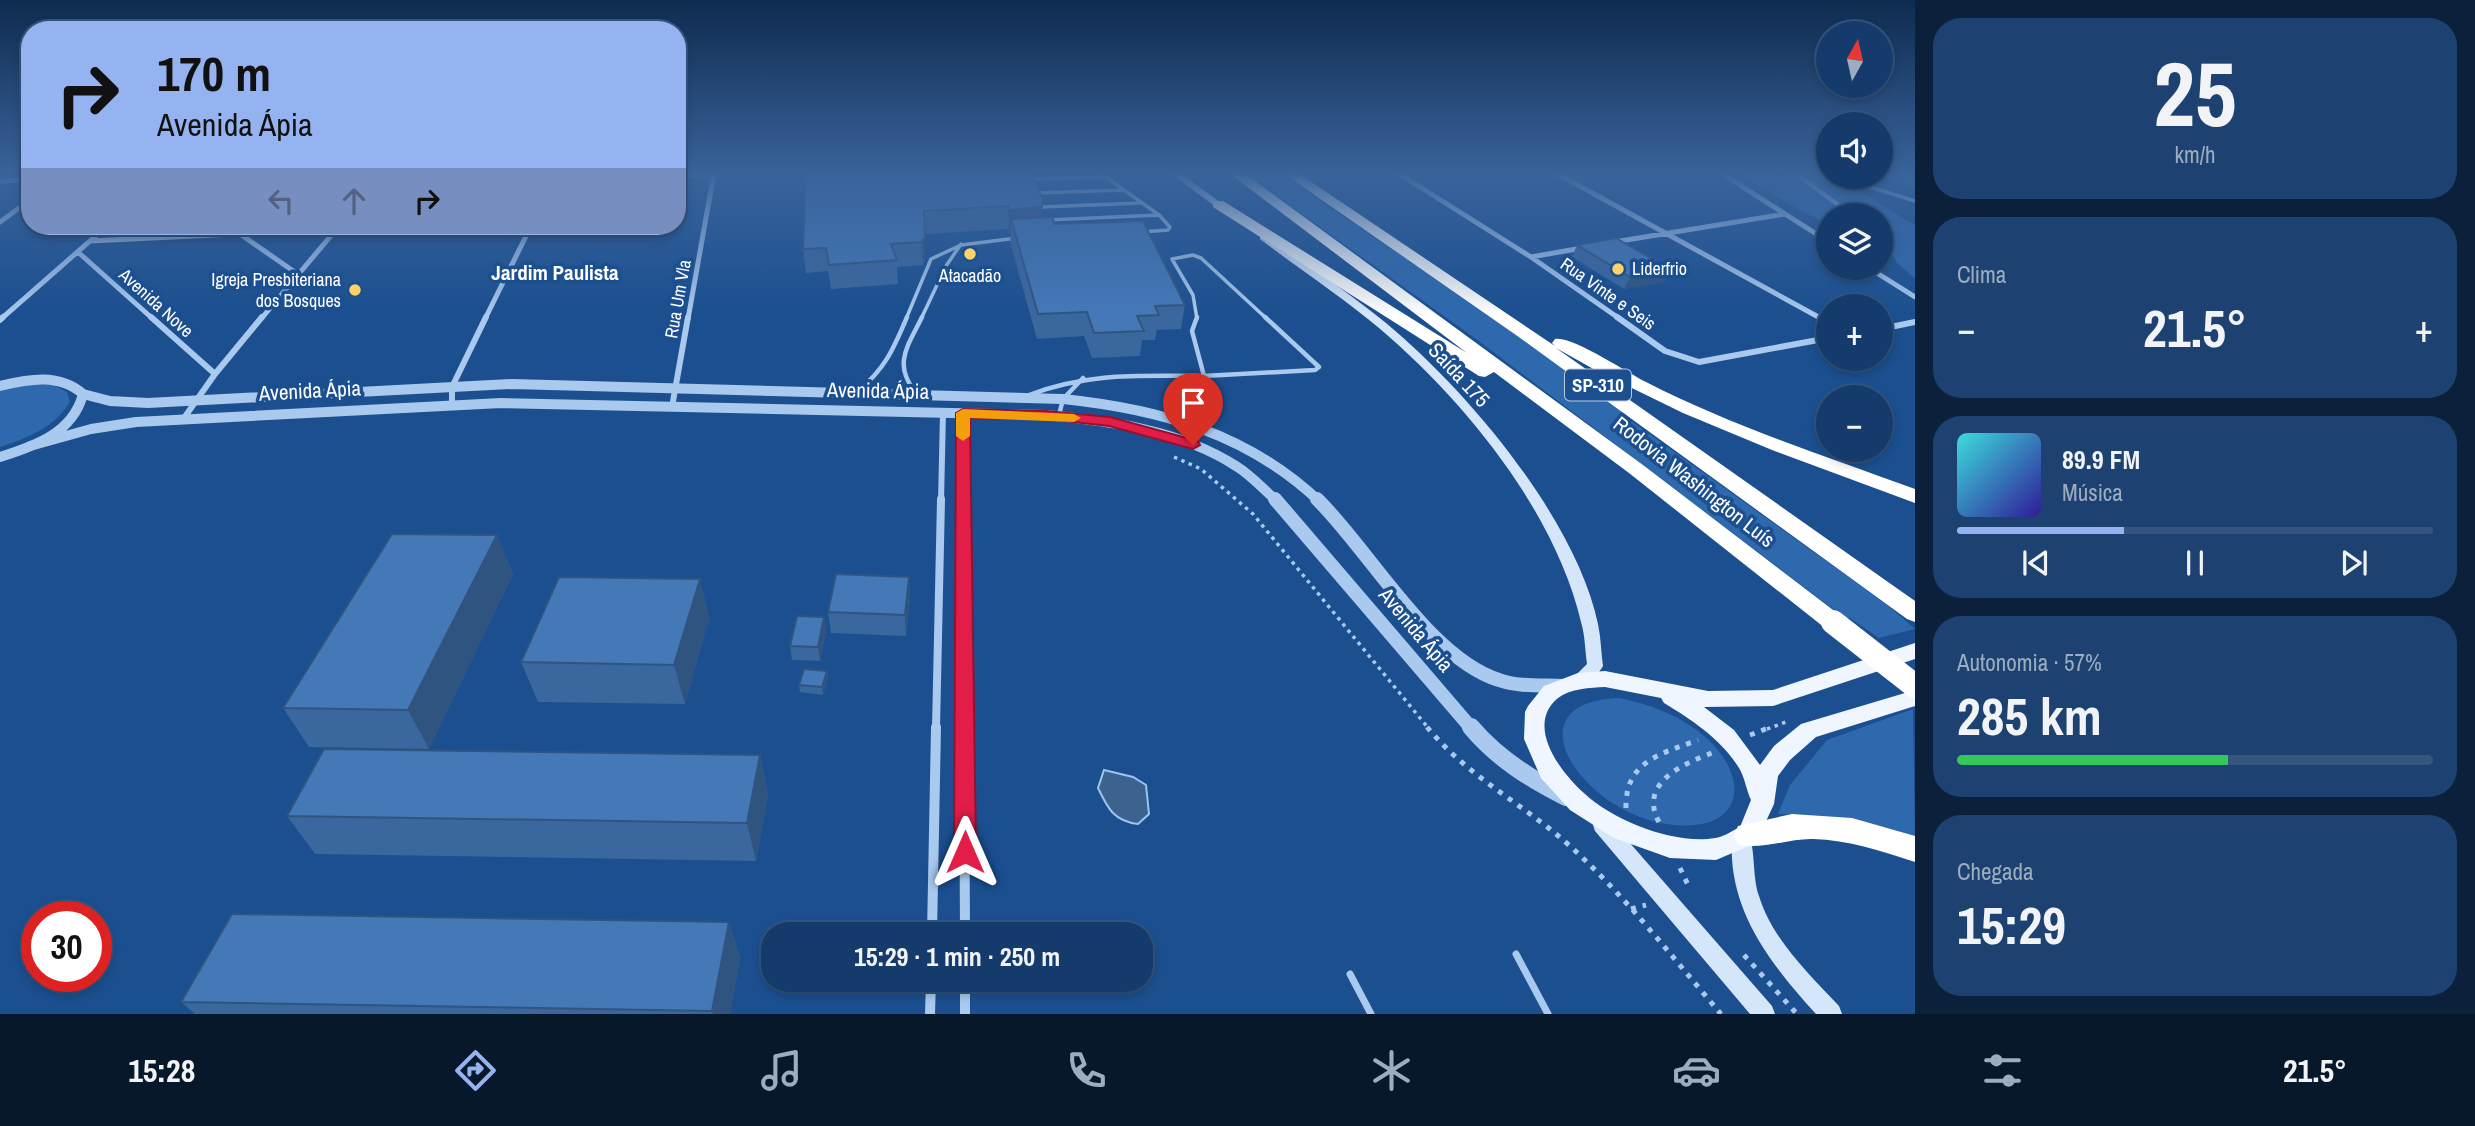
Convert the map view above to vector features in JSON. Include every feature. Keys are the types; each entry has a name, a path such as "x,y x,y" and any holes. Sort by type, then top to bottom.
{"highway":[{"path":"1245,220 1357,289 1636,469"},
{"name":"Rodovia Washington Luís","path":"1302,220 1636,469 1915,686"},
{"name":"Rodovia Washington Luís","path":"1361,220 1908,608"},
{"path":"1396,243 1591,362 1641,388 1721,423 1915,496"},
{"path":"1744,837 1792,825 1818,825 1857,831 1915,849"}],"main road":[{"name":"Saída 175","path":"1240,220 1399,340 1450,388 1500,452 1539,507 1586,600 1595,644 1595,666 1571,684"},
{"path":"1764,1014 1584,806 1549,771 1535,740 1536,712 1551,692 1571,684 1605,679 1708,699 1773,698 1915,651"},
{"path":"1634,684 1672,698 1695,712 1736,746 1756,775 1762,804"},
{"path":"1831,1014 1795,974 1760,922 1744,876 1744,837 1762,804 1767,773 1782,752 1809,730 1915,698"},
{"path":"1584,806 1622,831 1670,847 1716,849 1744,837"}],"street":[{"name":"Rua Um Vla","path":"672,407 706,220"},
{"name":"Rua Vinte e Seis","path":"1473,220 1531,257 1665,351 1699,362 1816,340"},
{"path":"1640,220 1816,316"},
{"path":"1609,243 1744,220"},
{"path":"1795,220 1816,234"},
{"path":"0,320 97,235"},
{"path":"90,241 218,235"},
{"path":"240,235 299,275"},
{"path":"184,418 215,374 331,235"},
{"path":"452,405 452,387 527,235"},
{"path":"1531,257 1583,248"},
{"name":"Avenida Nove","path":"79,253 215,374"},
{"path":"1887,280 1915,298"},
{"path":"1893,326 1915,322"},
{"name":"Avenida Ápia","path":"0,386 38,380 59,380 75,385 83,394 110,401 148,403 512,384 1063,399 1111,403 1205,427 1253,450 1287,473 1316,498 1435,638 1469,667 1501,681 1571,684"},
{"path":"0,457 30,446 54,433 72,419 82,406 83,394"},
{"name":"Avenida Ápia","path":"30,446 91,429 136,422 501,402 963,413 1059,416 1110,421 1156,432 1193,445 1237,466 1285,508 1485,744 1527,777 1584,806"},
{"path":"932,922 943,413"},
{"path":"963,413 965,922"},
{"path":"930,1014 931,992"},
{"path":"965,992 965,1014"}],"lane":[{"path":"1045,220 1045,232"},
{"path":"1139,232 1168,230 1170,227 1164,220"},
{"path":"856,394 877,376 891,355 931,259 941,251 961,244 1027,237"},
{"path":"919,395 906,382 901,368 905,353 946,266 961,244"},
{"path":"1022,398 1060,383 1083,378 1205,376 1315,370 1319,367 1201,258 1178,256 1172,259 1199,309 1198,323 1192,331 1205,376"},
{"path":"1059,416 1063,399 1083,378"},
{"path":"1516,954 1548,1014"},
{"path":"1350,974 1371,1014"}],"path":[{"path":"1164,453 1201,468 1253,514 1446,750 1491,788 1570,846 1631,909 1721,1014"},
{"path":"1676,877 1693,897"},
{"path":"1736,945 1797,1014"}],"shaded area":[{"path":"1311,220 1349,220 1513,332 1621,410 1623,415 1886,604 1915,629 1879,638 1850,618 1845,618 1476,339"},
{"path":"1893,220 1907,220 1915,225 1915,278 1897,263 1893,256"},
{"path":"33,384 54,385 67,392 70,402 49,425 21,440 0,447 0,390"},
{"path":"1620,698 1651,706 1680,719 1716,748 1728,765 1734,782 1734,798 1727,811 1714,820 1694,825 1658,822 1632,814 1615,805 1584,779 1572,763 1565,747 1563,732 1567,719 1577,708 1595,701"},
{"path":"1913,709 1915,842 1831,819 1778,814 1790,785 1827,740"},
{"path":"1104,770 1133,777 1146,785 1149,814 1138,824 1117,817 1109,808 1098,788"}],"building":[{"path":"804,220 924,220 925,237 922,242 891,244 897,260 829,265 826,248 803,249"},
{"path":"1011,220 1053,220 1055,224 1143,221 1185,305 1155,306 1159,315 1137,316 1144,331 1094,333 1087,312 1038,314"},
{"path":"1616,238 1670,269 1630,277 1577,245"},
{"path":"392,534 497,535 408,710 283,708"},
{"path":"836,574 909,577 905,615 828,612"},
{"path":"559,577 700,579 674,665 521,662"},
{"path":"797,616 824,617 818,647 790,646"},
{"path":"804,669 827,671 822,687 799,685"},
{"path":"324,749 760,755 747,823 287,816"},
{"path":"232,914 729,922 712,1011 181,1002"}],"slow traffic":[{"path":"963,436 963,413 1074,418"}],"place":[{"name":"Atacadão","path":"970,254"},
{"name":"Liderfrio","path":"1618,269"},
{"name":"Igreja Presbiteriana dos Bosques","path":"355,290"}],"district":[{"name":"Jardim Paulista","path":"555,273"}],"route":[{"path":"965,852 963,413 1046,415 1110,421 1156,432 1193,445"}]}
